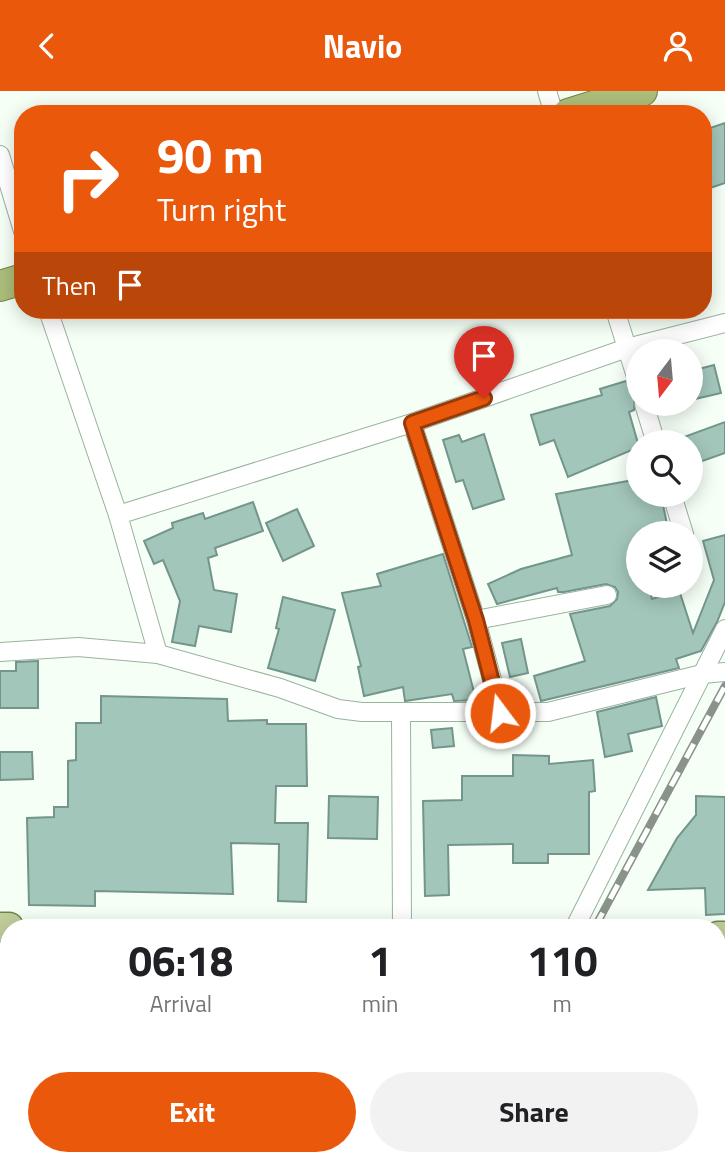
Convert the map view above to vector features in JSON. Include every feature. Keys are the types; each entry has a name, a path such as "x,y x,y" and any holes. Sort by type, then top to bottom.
{"highway":[{"path":"597,105 642,91"}],"street":[{"path":"0,155 14,201"},
{"path":"51,319 118,515 158,654"},
{"path":"618,319 626,345"},
{"path":"662,339 725,323"},
{"path":"118,515 412,423 626,348"},
{"path":"412,423 476,620 500,713"},
{"path":"476,620 607,595"},
{"path":"579,919 725,629"},
{"path":"0,652 78,647 158,654 280,688 338,709 401,712 548,712 702,674 725,672"},
{"path":"401,712 402,919"}],"building":[{"path":"725,123 725,183 712,187 712,127"},
{"path":"714,365 721,393 704,397 704,368"},
{"path":"626,381 626,417 630,417 634,430 626,430 626,452 568,477 554,440 540,445 531,415 602,395 600,389"},
{"path":"725,422 725,453 703,461 703,430"},
{"path":"484,434 504,499 473,509 463,480 456,482 443,440 459,435 462,442"},
{"path":"626,481 626,507 663,507 666,521 626,521 626,598 682,598 693,633 714,580 703,541 725,535 725,602 701,651 676,659 679,668 541,701 534,676 585,661 570,614 610,606 617,599 618,592 615,587 606,584 564,592 558,592 557,588 497,604 488,584 521,569 572,555 556,494"},
{"path":"253,502 263,531 215,548 217,555 208,558 214,590 237,594 231,632 199,626 195,646 172,642 180,601 163,560 154,564 144,541 173,528 172,523 203,513 205,519"},
{"path":"297,509 314,546 283,561 266,523"},
{"path":"443,554 472,647 463,649 476,700 454,701 452,694 405,701 403,687 364,696 358,667 361,666 342,593 381,586 377,574"},
{"path":"283,597 335,610 315,681 268,668 279,629 276,628"},
{"path":"521,639 528,673 510,677 502,643"},
{"path":"38,661 38,708 0,708 0,671 16,671 16,662"},
{"path":"101,696 227,699 228,721 267,720 267,724 306,724 307,786 276,786 275,823 308,823 306,902 278,901 279,844 231,843 233,894 95,891 95,906 29,905 27,818 54,817 54,807 68,807 68,761 76,760 76,723 101,723"},
{"path":"656,697 662,726 628,734 632,751 605,757 597,712"},
{"path":"452,728 454,746 433,748 431,730"},
{"path":"0,752 32,752 33,779 0,780"},
{"path":"513,755 549,756 549,764 593,760 595,791 589,792 589,854 548,854 548,863 513,863 513,844 448,845 449,895 425,896 423,801 462,800 462,776 513,776"},
{"path":"329,796 378,797 377,839 328,838"},
{"path":"696,796 725,797 725,914 706,915 705,888 648,890 677,838 696,815"}],"railway":[{"path":"599,919 725,686"}],"route":[{"path":"484,398 412,423 476,620 500,713"}]}
